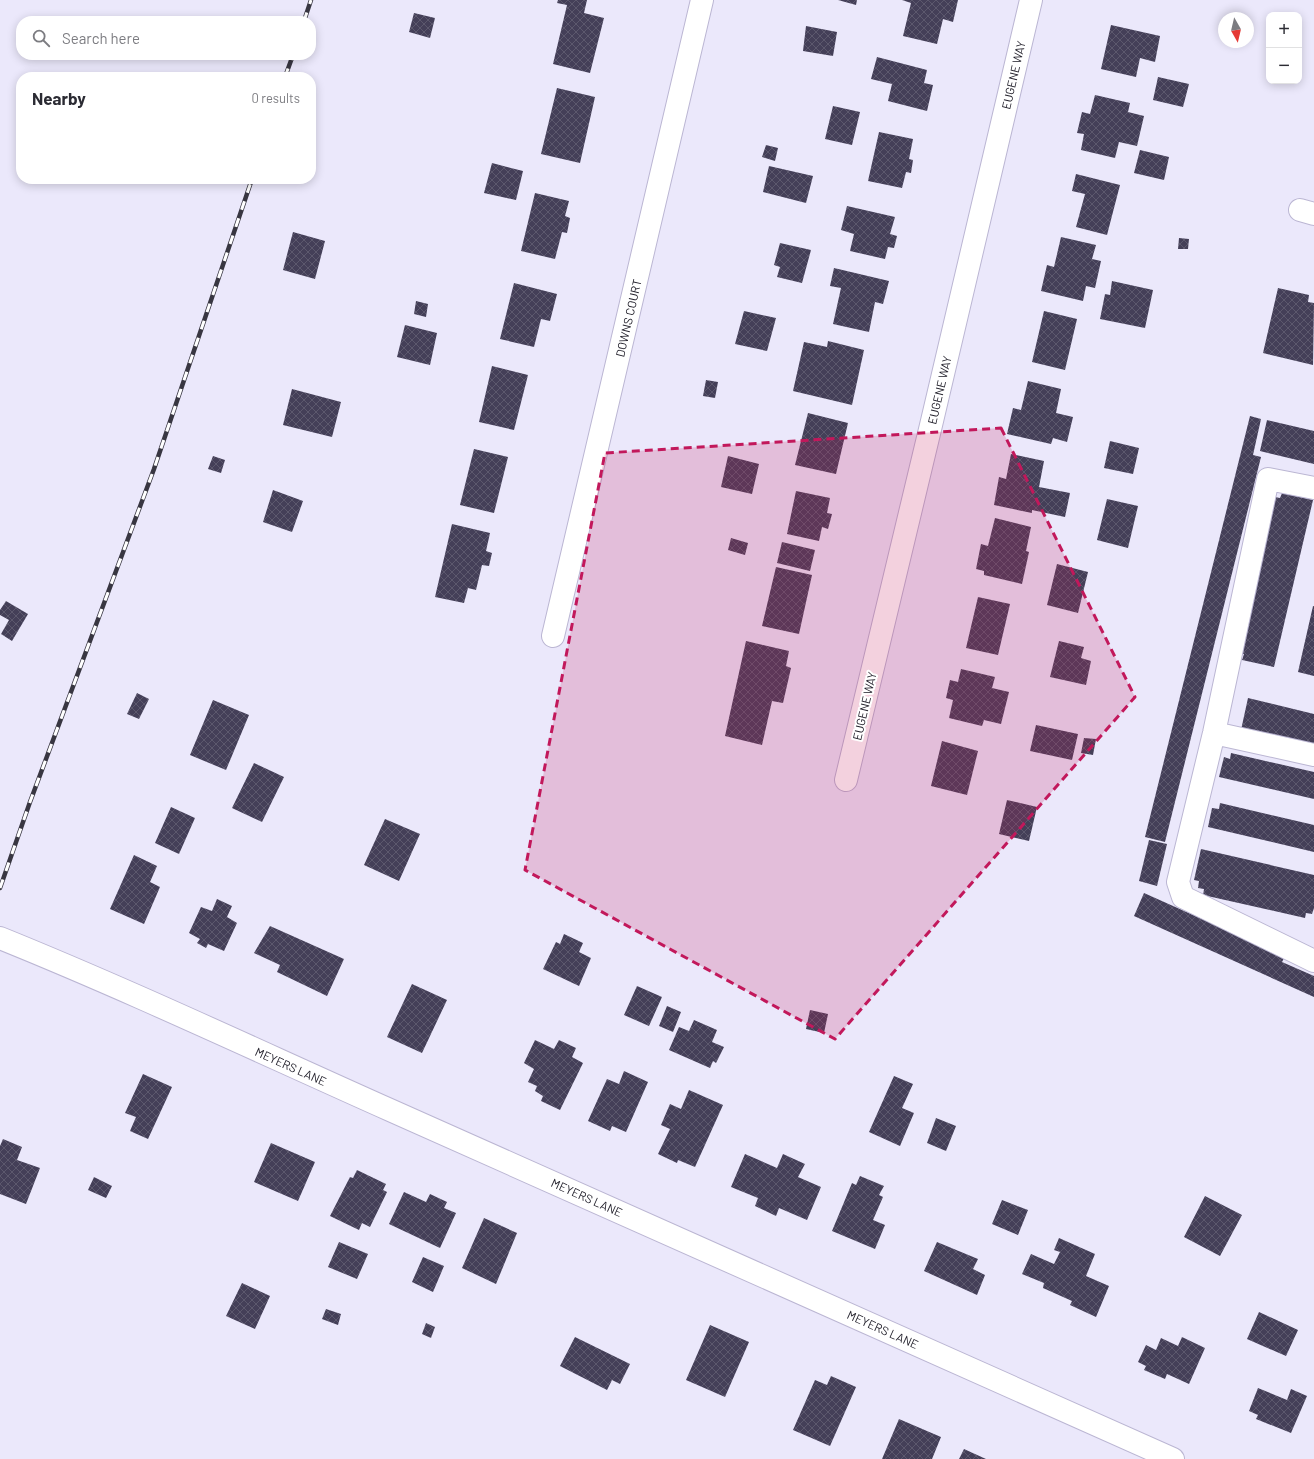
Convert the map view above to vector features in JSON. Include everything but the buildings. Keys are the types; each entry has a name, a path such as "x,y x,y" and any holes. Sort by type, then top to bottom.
{"street":[{"name":"DOWNS COURT","path":"553,636 702,0"},
{"name":"EUGENE WAY","path":"846,780 1031,0"},
{"path":"1314,488 1268,479 1214,733 1178,882 1183,897 1314,961"},
{"path":"1214,733 1314,755"},
{"name":"MEYERS LANE","path":"0,938 69,966 238,1043 806,1294 1173,1459"}],"highlighted area":[{"path":"1001,428 1135,697 835,1039 525,870 605,453"}],"railway":[{"path":"306,16 311,0"},
{"path":"287,72 291,60"},
{"path":"0,888 30,802 154,469 250,184"}]}
